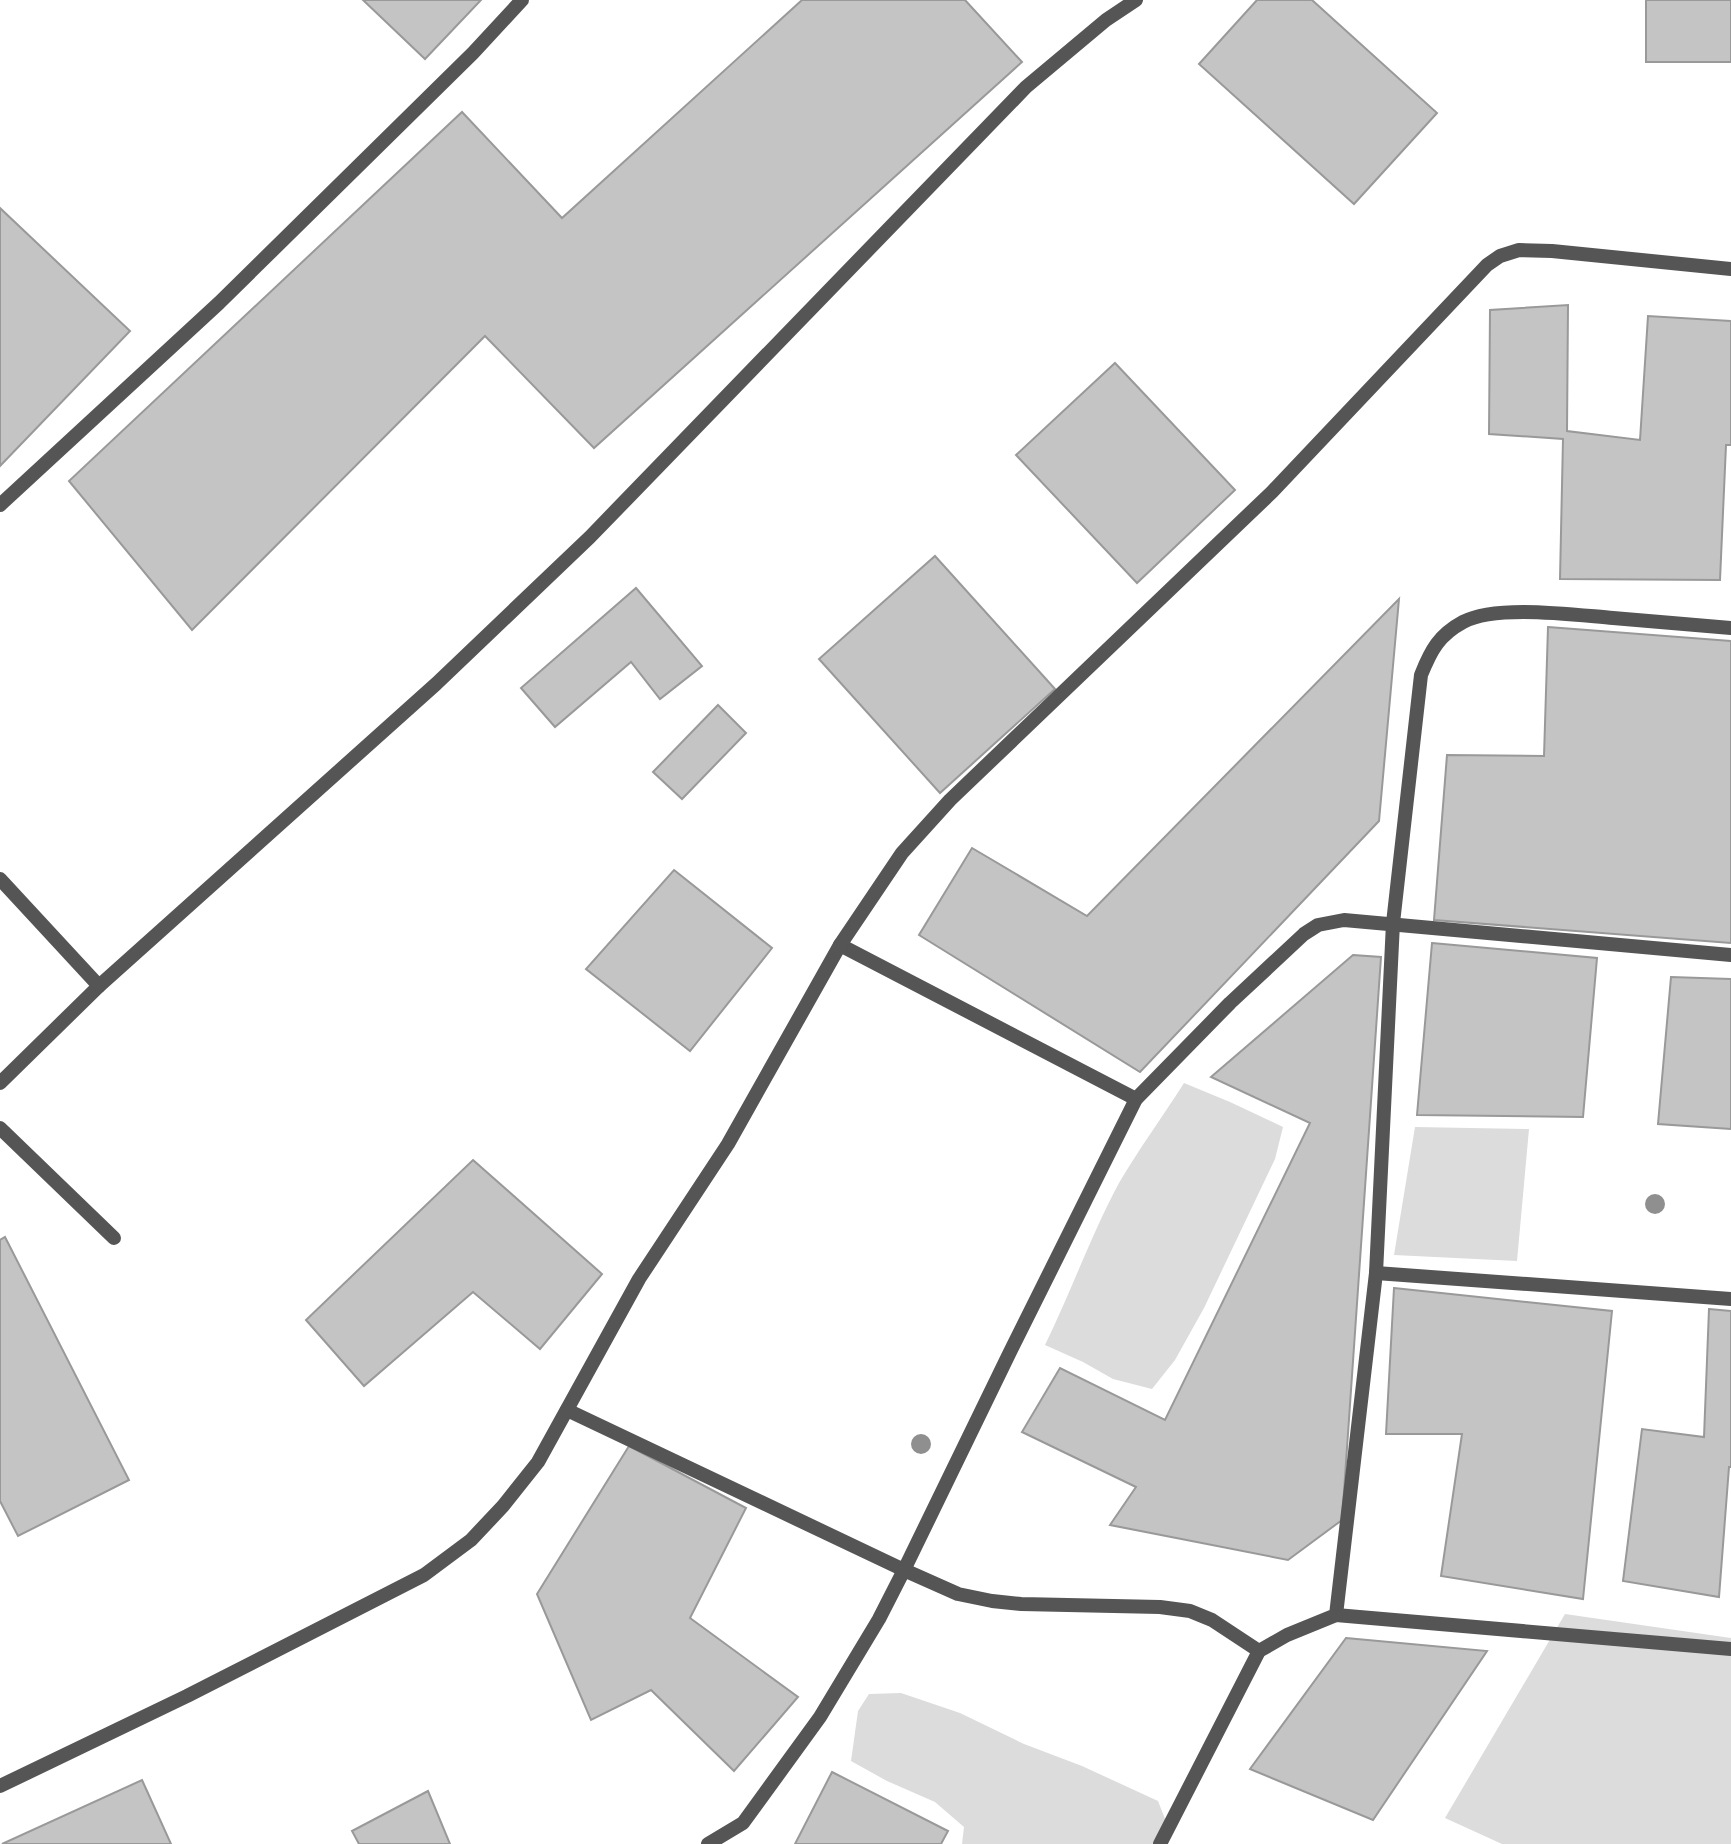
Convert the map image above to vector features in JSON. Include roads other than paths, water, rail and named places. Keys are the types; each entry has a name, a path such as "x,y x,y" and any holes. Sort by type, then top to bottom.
{"street":[{"path":"0,505 219,303 473,53 522,0"},
{"path":"0,1083 99,986 446,675 590,537 1026,87 1106,20 1136,0"},
{"path":"0,1786 187,1696 424,1575 471,1540 503,1506 538,1462 639,1279 728,1144 840,945 902,853 950,800 1272,492 1487,265 1500,256 1519,250 1731,269"},
{"path":"1336,1615 1376,1273 1393,923 1420,675 1431,650 1445,633 1465,620 1486,614 1567,614 1731,628"},
{"path":"0,879 99,986"},
{"path":"734,1844 743,1823 820,1717 879,1619 1136,1100 1230,1003 1304,934 1318,925 1344,920 1731,955"},
{"path":"840,945 1136,1100"},
{"path":"0,1128 114,1238"},
{"path":"1376,1273 1731,1299"},
{"path":"567,1410 958,1594 1021,1604 1160,1607 1190,1611 1212,1619 1259,1651"},
{"path":"1160,1844 1259,1651 1287,1635 1336,1615 1731,1649"},
{"path":"708,1844 743,1823"}]}
